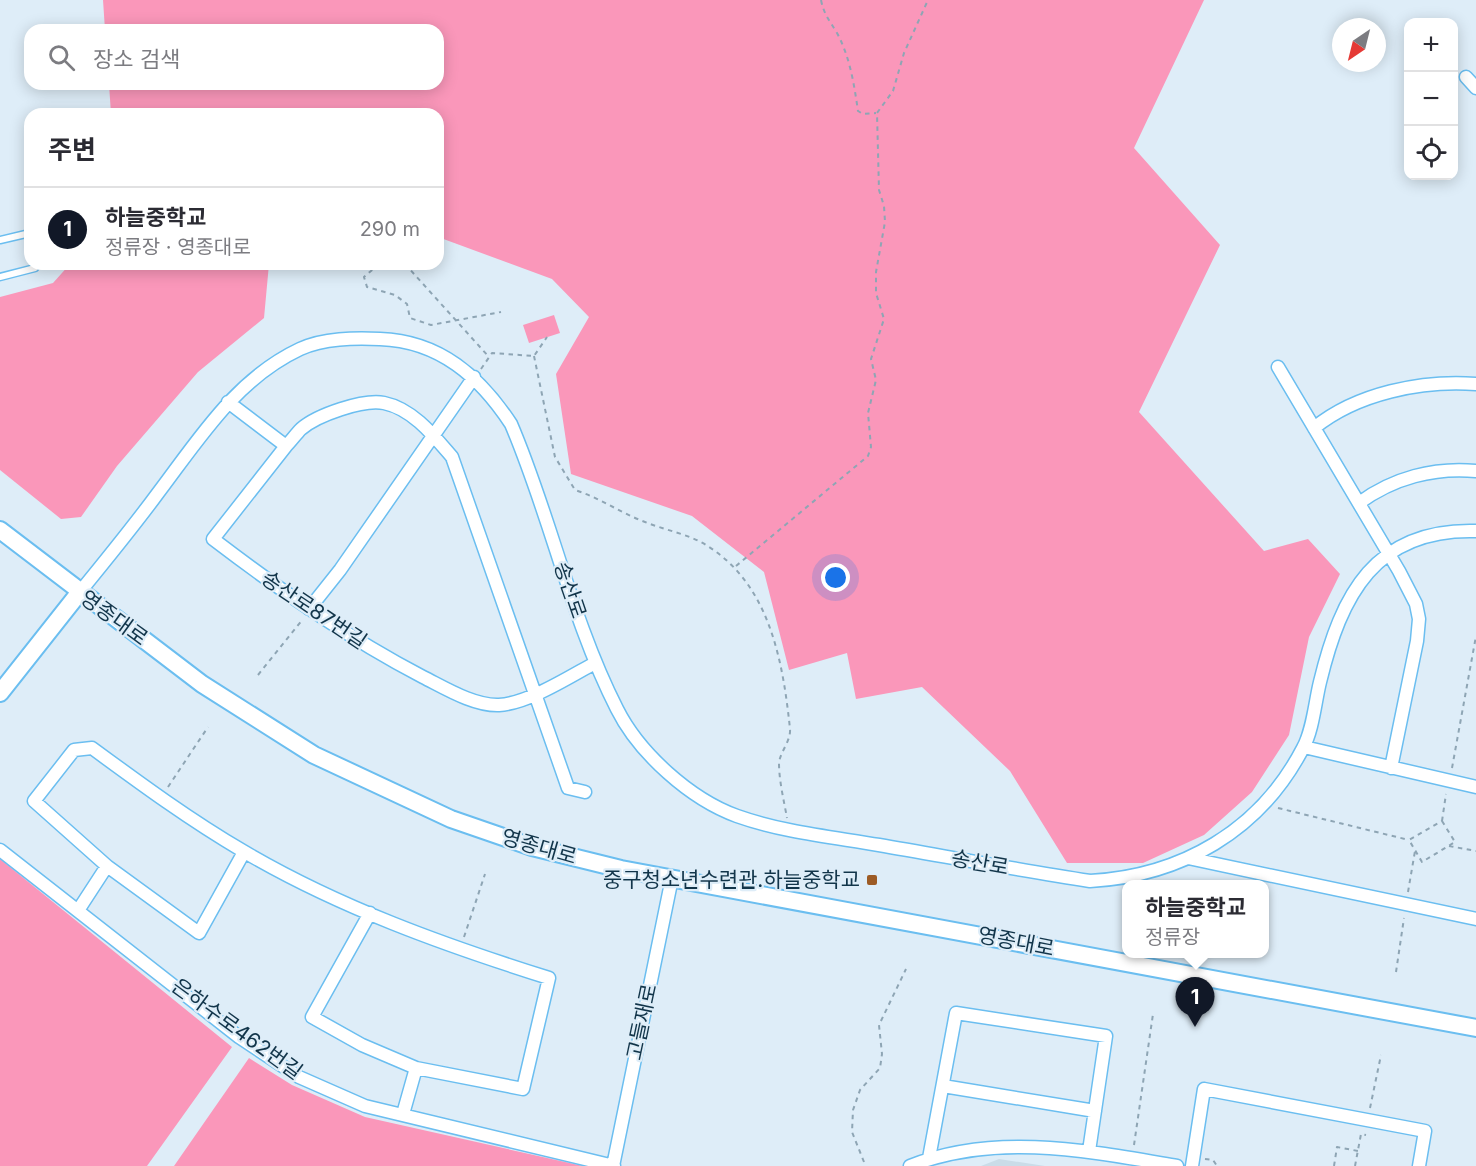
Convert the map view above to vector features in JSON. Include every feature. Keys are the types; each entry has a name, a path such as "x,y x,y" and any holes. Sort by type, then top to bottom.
{"street":[{"path":"1466,77 1476,88"},
{"name":"송산로","path":"79,592 228,402 254,377 301,349 321,342 388,339 428,349 478,373 492,395 515,433 595,663 618,712 648,753 702,798 736,816 789,830 1090,880 1124,879 1157,870 1215,845 1259,808 1304,747 1331,636 1342,609 1354,590 1389,554 1413,540 1456,530 1476,531"},
{"path":"1278,367 1410,589 1419,619 1417,641 1391,768"},
{"path":"308,612 478,373"},
{"path":"1314,428 1328,417 1347,408 1392,392 1432,384 1476,384"},
{"path":"228,402 286,446 302,428 353,405 384,403 412,416 434,435 452,457 567,788 585,792"},
{"name":"송산로87번길","path":"286,446 213,539 308,612 395,662 441,686 482,703 501,705 535,694 595,663"},
{"path":"1359,503 1392,484 1416,475 1445,470 1476,471"},
{"name":"영종대로","path":"0,530 202,684 314,755 461,822 532,847 672,878 1476,1028"},
{"path":"0,693 79,592"},
{"path":"1304,747 1476,787"},
{"path":"244,852 199,933 107,866 34,801 74,750 92,748 160,798 244,852 370,913 459,950 549,978 523,1089 416,1068 362,1045 312,1017 370,913"},
{"name":"은하수로462번길","path":"0,850 79,909 239,1037 299,1077 365,1106 613,1166"},
{"path":"1188,858 1476,919"},
{"path":"79,909 107,866"},
{"name":"고들재로","path":"613,1166 672,878"},
{"path":"929,1158 956,1013 1106,1036 1089,1151"},
{"path":"403,1114 416,1068"},
{"path":"943,1086 1095,1111"},
{"path":"1192,1166 1204,1089 1425,1131 1419,1166"},
{"path":"910,1166 946,1153 998,1146 1089,1151 1177,1166"}],"lane":[{"path":"0,240 24,234"},
{"path":"0,277 27,270"}],"path":[{"path":"821,0 824,16 837,33 852,73 858,111 862,114 877,113"},
{"path":"736,566 868,456 871,447 868,413 876,380 871,359 884,319 876,293 876,272 885,222 884,206 879,190 877,113 893,91 904,53 928,0"},
{"path":"372,270 364,277 367,287 395,295 407,304 410,318 431,325 501,312"},
{"path":"410,270 489,357"},
{"path":"547,337 534,356 555,457 575,490 594,496 644,522 689,536 709,546 736,566 752,590 774,633 790,732 779,762 787,821"},
{"path":"478,373 492,353 534,356"},
{"path":"258,675 308,612"},
{"path":"1450,774 1476,636"},
{"path":"160,798 208,727"},
{"path":"1409,840 1422,862 1455,842 1442,821 1447,789"},
{"path":"1273,807 1409,840 1442,821"},
{"path":"1449,846 1476,851"},
{"path":"1407,897 1416,851"},
{"path":"459,950 485,874"},
{"path":"1395,972 1404,918"},
{"path":"864,1162 852,1132 853,1110 860,1090 880,1068 882,1054 879,1025 906,969"},
{"path":"1133,1152 1153,1014"},
{"path":"1369,1113 1380,1055"},
{"path":"1355,1166 1361,1134 1366,1135"},
{"path":"1334,1166 1337,1147 1358,1151"}],"shaded area":[{"path":"103,0 1204,0 1134,148 1220,245 1139,412 1264,551 1308,539 1340,574 1309,637 1289,735 1252,792 1204,835 1143,863 1067,863 1010,771 922,687 856,699 847,653 789,670 764,572 692,516 571,474 556,374 589,317 552,279 444,239 444,108 111,108 109,90 444,90 444,24 105,24"},
{"path":"65,270 268,270 264,318 198,372 117,466 81,517 61,519 0,470 0,297 53,283"},
{"path":"554,315 560,333 529,343 523,325"},
{"path":"0,859 232,1047 147,1166 0,1166"},
{"path":"249,1058 292,1085 365,1117 583,1166 174,1166"},
{"path":"999,1159 1045,1166 981,1166"}],"place":[{"name":"중구청소년수련관.하늘중학교","path":"872,880"},
{"name":"하늘중학교","path":"1195,1027"}]}
